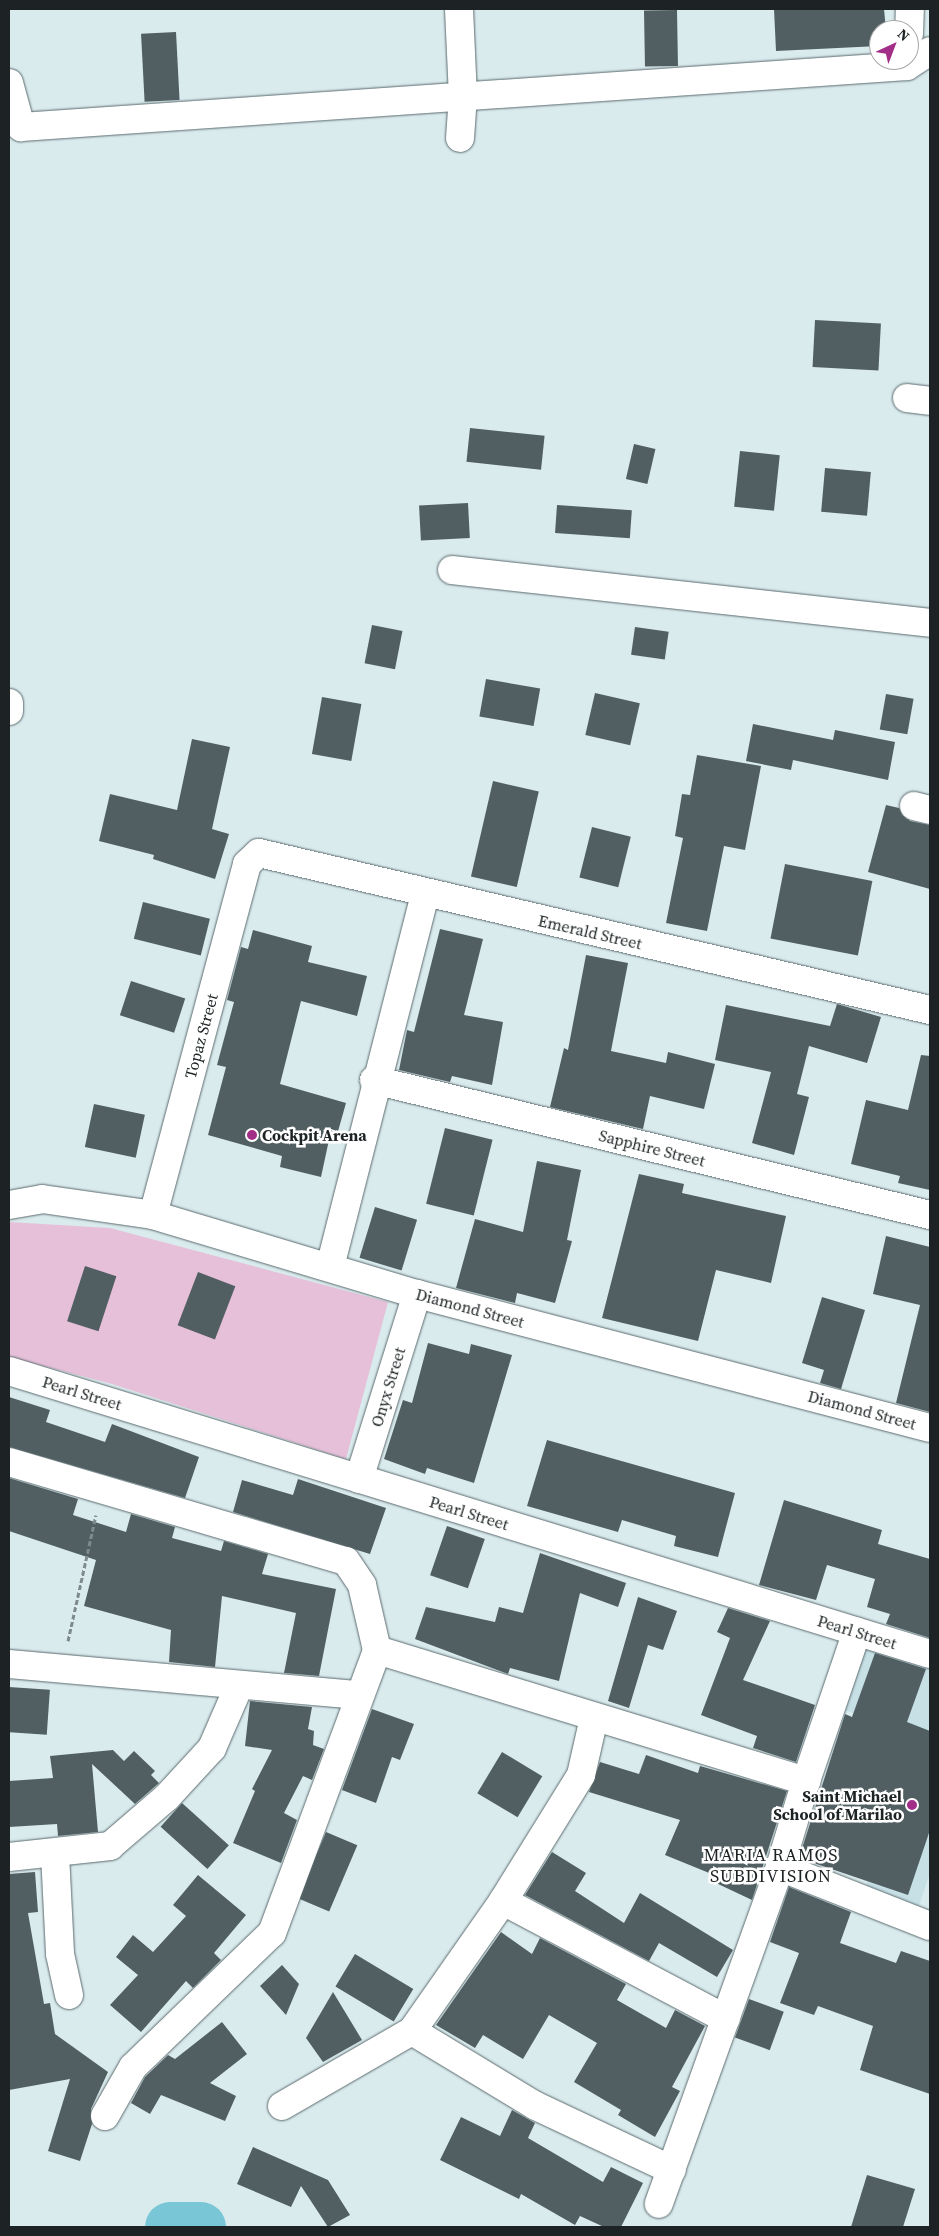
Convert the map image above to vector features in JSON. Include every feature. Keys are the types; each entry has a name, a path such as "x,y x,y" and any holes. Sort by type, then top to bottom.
{"street":[{"path":"459,9 463,96 460,138"},
{"path":"9,83 21,127 869,66"},
{"path":"452,570 930,623"},
{"path":"9,703 9,711"},
{"name":"Emerald Street","path":"252,857 268,853 425,894 930,1010"},
{"name":"Topaz Street","path":"153,1216 252,857"},
{"path":"330,1267 374,1080 425,894"},
{"name":"Sapphire Street","path":"374,1080 930,1215"},
{"name":"Diamond Street","path":"9,1205 42,1199 153,1216 417,1294 930,1428"},
{"name":"Onyx Street","path":"359,1479 417,1294"},
{"name":"Pearl Street","path":"9,1370 930,1654"},
{"path":"9,1462 346,1561 362,1585 377,1650 356,1695 272,1932 133,2067 105,2116"},
{"path":"659,2204 780,1867 806,1781 857,1632"},
{"path":"377,1650 594,1718 806,1781"},
{"path":"9,1664 62,1666 239,1686 356,1695"},
{"path":"9,1857 55,1854 110,1846 167,1797 212,1748 239,1686"},
{"path":"282,2106 412,2031 503,1901 581,1775 594,1718"},
{"path":"55,1854 60,1954 70,1995"},
{"path":"780,1867 930,1926"},
{"path":"503,1901 726,2019"},
{"path":"412,2031 536,2106 672,2170"}],"path":[{"path":"62,1666 101,1490"}],"shaded area":[{"path":"9,1222 110,1228 388,1302 346,1459 112,1384 9,1357"},
{"name":"Saint Michael School of Marilao","path":"868,1638 930,1660 930,1873 918,1909 865,1889 917,1736 839,1708"}],"building":[{"path":"774,9 884,9 885,20 869,20 869,46 776,51"},
{"path":"677,10 678,66 645,67 644,11"},
{"path":"176,32 180,100 145,102 141,34"},
{"path":"815,320 881,323 878,370 813,367"},
{"path":"470,428 545,436 541,470 466,462"},
{"path":"634,444 655,449 647,484 626,479"},
{"path":"740,451 780,455 774,511 734,507"},
{"path":"825,468 871,472 867,516 821,512"},
{"path":"468,503 470,538 421,541 419,506"},
{"path":"557,505 632,510 630,538 555,533"},
{"path":"372,625 402,631 395,669 365,663"},
{"path":"635,627 669,632 665,659 631,655"},
{"path":"486,679 540,689 534,726 479,716"},
{"path":"595,693 640,703 630,745 585,735"},
{"path":"886,694 914,699 907,734 880,729"},
{"path":"322,697 361,704 351,761 312,754"},
{"path":"753,724 833,740 835,730 895,742 888,780 793,760 791,770 746,761"},
{"path":"192,739 230,747 212,829 229,834 215,879 153,859 154,855 99,841 110,794 177,810"},
{"path":"697,755 761,766 745,850 724,846 707,931 666,923 683,838 675,836 682,794 690,795"},
{"path":"493,781 539,792 517,887 471,876"},
{"path":"886,805 899,808 910,821 930,825 930,889 868,872"},
{"path":"592,827 631,837 618,887 579,877"},
{"path":"785,864 872,881 858,956 770,939"},
{"path":"143,902 210,919 201,956 134,939"},
{"path":"440,929 483,939 464,1015 503,1022 492,1085 452,1076 450,1082 399,1070 407,1030 414,1032"},
{"path":"253,930 312,946 308,962 367,976 357,1016 301,1001 280,1084 346,1103 335,1142 329,1140 321,1177 280,1167 282,1156 208,1135 226,1067 217,1065 234,1002 227,1000 241,947 248,949"},
{"path":"586,955 628,963 611,1051 666,1063 668,1052 715,1064 704,1109 650,1096 643,1129 550,1107 564,1048 568,1050"},
{"path":"131,981 185,999 174,1033 120,1015"},
{"path":"837,1004 881,1017 867,1063 809,1046 797,1094 809,1097 794,1155 752,1143 771,1072 715,1060 726,1005 830,1026"},
{"path":"921,1055 930,1056 930,1190 898,1183 900,1176 851,1164 866,1100 908,1110"},
{"path":"94,1104 145,1115 136,1158 85,1147"},
{"path":"445,1128 493,1140 474,1216 426,1204"},
{"path":"537,1161 581,1170 567,1240 572,1241 555,1303 517,1293 515,1303 456,1288 475,1219 523,1232"},
{"path":"639,1174 684,1184 682,1193 786,1216 771,1283 716,1270 698,1341 602,1318"},
{"path":"375,1207 417,1220 402,1271 360,1258"},
{"path":"886,1236 930,1247 930,1412 896,1403 920,1305 873,1294"},
{"path":"85,1266 116,1276 98,1331 67,1321"},
{"path":"198,1272 235,1286 215,1340 178,1325"},
{"path":"822,1297 865,1310 841,1389 820,1383 824,1370 802,1363"},
{"path":"428,1343 469,1354 471,1344 512,1355 474,1483 427,1468 425,1474 384,1459 403,1400 412,1403"},
{"path":"9,1397 50,1410 46,1422 105,1442 112,1424 199,1457 185,1498 9,1447"},
{"path":"547,1440 735,1493 718,1557 674,1546 676,1536 622,1520 618,1532 527,1506"},
{"path":"9,1478 78,1499 73,1515 126,1532 131,1514 175,1527 172,1538 221,1551 224,1541 268,1554 262,1574 336,1589 319,1676 284,1673 296,1613 222,1596 215,1667 169,1662 171,1630 84,1606 96,1560 9,1531"},
{"path":"298,1479 386,1508 370,1554 233,1512 242,1480 293,1495"},
{"path":"784,1500 882,1530 878,1544 930,1559 930,1638 886,1624 890,1614 867,1607 875,1579 827,1565 816,1600 759,1585"},
{"path":"447,1526 485,1539 468,1588 430,1575"},
{"path":"540,1553 626,1583 618,1607 580,1593 559,1681 510,1668 508,1674 415,1639 426,1607 495,1622 499,1607 523,1613"},
{"path":"638,1597 677,1611 663,1650 648,1645 629,1708 608,1701"},
{"path":"728,1608 770,1621 743,1680 815,1705 796,1762 753,1748 757,1736 701,1715 730,1638 717,1632"},
{"path":"875,1653 926,1669 907,1722 930,1731 930,1830 908,1895 799,1858 845,1714 852,1717"},
{"path":"9,1687 50,1690 47,1735 9,1732"},
{"path":"250,1701 312,1707 308,1729 314,1731 313,1745 324,1749 312,1780 303,1776 284,1813 297,1820 281,1863 233,1843 255,1791 252,1789 272,1750 245,1746"},
{"path":"372,1709 414,1724 400,1760 392,1757 376,1803 342,1790"},
{"path":"113,1750 124,1761 134,1751 155,1771 151,1775 159,1783 135,1804 92,1764 98,1832 58,1836 57,1824 9,1827 9,1781 53,1778 50,1756"},
{"path":"502,1752 542,1776 518,1817 477,1793"},
{"path":"646,1755 698,1773 700,1766 787,1791 752,1900 716,1883 719,1877 665,1855 680,1820 589,1792 600,1762 639,1774"},
{"path":"182,1803 229,1845 207,1869 161,1827"},
{"path":"326,1832 357,1845 329,1912 298,1898"},
{"path":"552,1852 586,1873 575,1891 624,1923 640,1893 733,1950 717,1977 659,1943 649,1961 525,1895"},
{"path":"35,1872 38,1912 28,1913 44,2004 50,2003 55,2034 108,2072 91,2109 92,2124 80,2161 48,2151 70,2079 9,2090 9,1874"},
{"path":"198,1875 246,1915 214,1953 221,1960 193,1988 186,1981 141,2032 110,2005 138,1975 116,1957 133,1935 153,1952 186,1916 173,1905"},
{"path":"789,1887 851,1912 840,1943 896,1963 901,1951 930,1961 930,2094 860,2070 873,2026 818,2006 814,2015 780,2003 799,1953 770,1942"},
{"path":"501,1932 532,1954 540,1938 626,1984 617,2000 666,2028 675,2010 705,2026 672,2087 680,2091 655,2137 618,2115 621,2110 574,2082 597,2043 549,2015 523,2059 483,2035 475,2048 436,2025"},
{"path":"355,1954 413,1989 394,2022 335,1987"},
{"path":"282,1965 299,1984 286,2015 260,1986"},
{"path":"333,1992 362,2040 323,2062 306,2038"},
{"path":"749,1999 784,2012 770,2050 735,2038"},
{"path":"222,2022 247,2054 210,2083 236,2096 225,2121 161,2095 150,2114 131,2103 145,2077 168,2055 175,2059"},
{"path":"512,2110 535,2123 528,2138 603,2182 611,2167 643,2183 621,2227 604,2227 580,2216 575,2225 521,2194 519,2199 440,2160 461,2117 500,2136"},
{"path":"253,2147 328,2180 350,2215 328,2227 301,2186 291,2207 237,2184"},
{"path":"867,2175 915,2189 903,2227 851,2227"}],"waterway":[{"path":"170,2227 201,2227"}],"place":[{"name":"Cockpit Arena","path":"252,1135"},
{"name":"Saint Michael School of Marilao","path":"912,1805"}],"district":[{"name":"MARIA RAMOS SUBDIVISION","path":"771,1866"}]}
